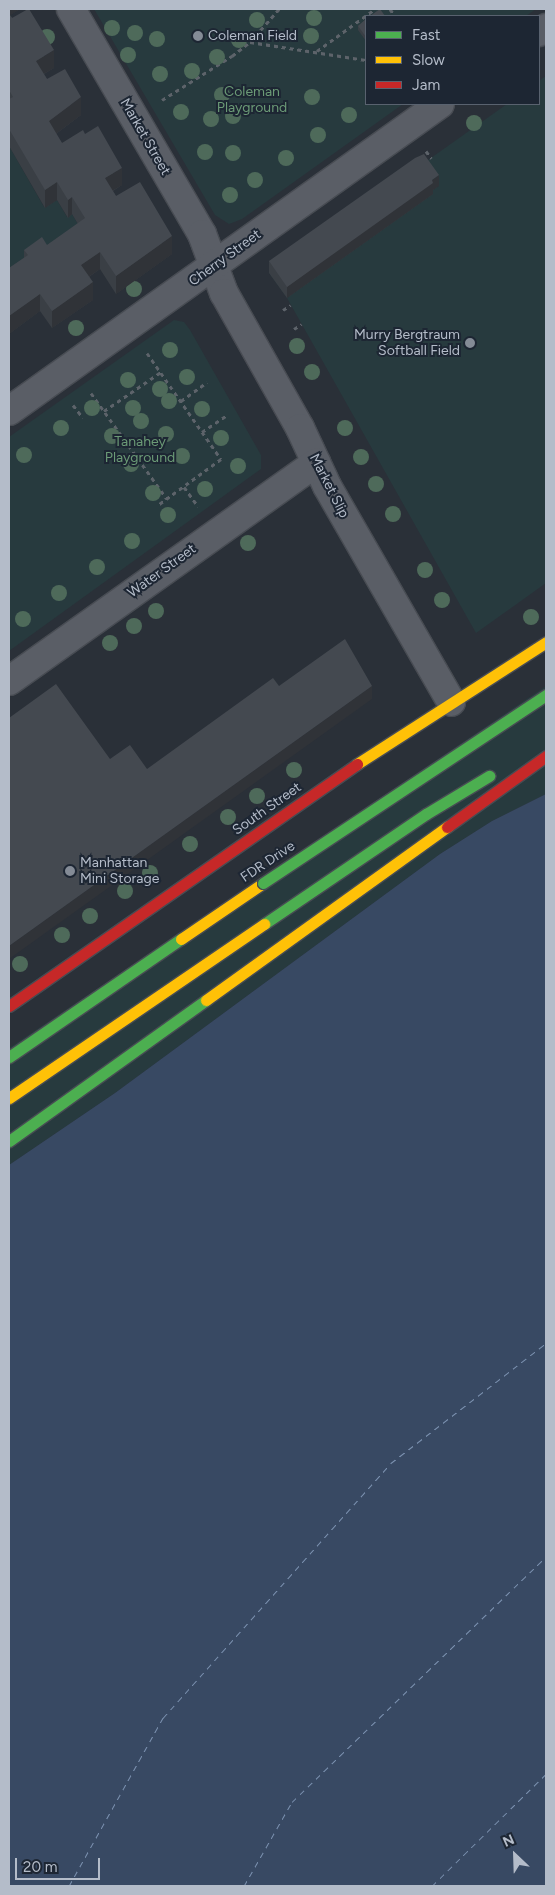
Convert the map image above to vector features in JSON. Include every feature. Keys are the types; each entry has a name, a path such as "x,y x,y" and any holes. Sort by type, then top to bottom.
{"main road":[{"name":"South Street","path":"9,1006 451,702 546,642"},
{"name":"FDR Drive","path":"9,1057 460,750 546,695"},
{"path":"522,757 546,744"},
{"path":"9,1141 546,756"},
{"path":"9,1098 426,814 498,770"}],"street":[{"name":"Market Street","path":"71,9 202,234 214,267"},
{"name":"Cherry Street","path":"9,411 214,267 439,105"},
{"name":"Market Slip","path":"214,267 224,293 337,504 451,702"},
{"name":"Water Street","path":"9,681 316,463"}],"path":[{"path":"162,100 208,74 250,42 279,9"},
{"path":"316,52 365,16"},
{"path":"250,42 365,60"},
{"path":"426,151 431,158"},
{"path":"283,310 291,305"},
{"path":"294,329 302,324"},
{"path":"147,353 221,460 158,505"},
{"path":"104,411 161,372"},
{"path":"180,400 207,382"},
{"path":"91,393 167,499"},
{"path":"73,405 82,418"},
{"path":"202,432 226,416"},
{"path":"184,486 198,506"}],"green space":[{"name":"Coleman Playground","path":"94,9 536,9 527,15 365,15 365,105 402,105 242,219 229,224 215,215"},
{"path":"546,76 546,583 476,633 287,298 269,273 506,105 540,105 540,80"},
{"path":"9,146 44,207 57,200 67,217 72,214 85,236 9,286"},
{"name":"Tanahey Playground","path":"174,320 184,322 190,330 261,455 261,469 9,651 9,437"},
{"path":"546,686 546,794 492,821 440,854 115,1093 9,1165 9,1048"}],"water":[{"path":"546,794 546,1886 9,1886 9,1165 115,1093 440,854 492,821"}],"building":[{"path":"28,9 54,50 36,61 47,79 65,69 81,97 49,121 62,143 83,130 85,134 98,126 122,168 105,178 116,196 140,182 172,236 116,276 100,252 81,265 93,282 52,311 40,294 9,316 9,268 28,255 24,250 42,237 47,245 85,218 72,197 68,200 57,182 45,190 9,129 9,99 13,97 9,90 9,14 12,18"},
{"path":"380,9 384,15 371,15"},
{"path":"365,20 365,36 358,26"},
{"path":"424,154 439,175 432,180 433,183 287,287 269,261 415,158"},
{"name":"Manhattan Mini Storage","path":"345,639 372,686 9,946 9,718 56,684 110,759 130,745 147,769 273,678 279,686"}],"ferry route":[{"path":"69,1886 163,1718 391,1463 546,1343"},
{"path":"244,1886 292,1802 546,1557"},
{"path":"432,1886 546,1774"}],"traffic: fast":[{"path":"263,883 546,695"},
{"path":"264,924 426,814 489,776"},
{"path":"9,1057 181,939"},
{"path":"9,1141 206,1000"}],"traffic: slow":[{"path":"357,764 546,642"},
{"path":"206,1000 447,827"},
{"path":"181,939 263,883"},
{"path":"9,1098 264,924"}],"traffic: jam":[{"path":"447,827 546,756"},
{"path":"9,1006 357,764"}],"place":[{"name":"Coleman Field","path":"198,36"},
{"name":"Murry Bergtraum Softball Field","path":"470,343"},
{"name":"Manhattan Mini Storage","path":"70,871"}]}
